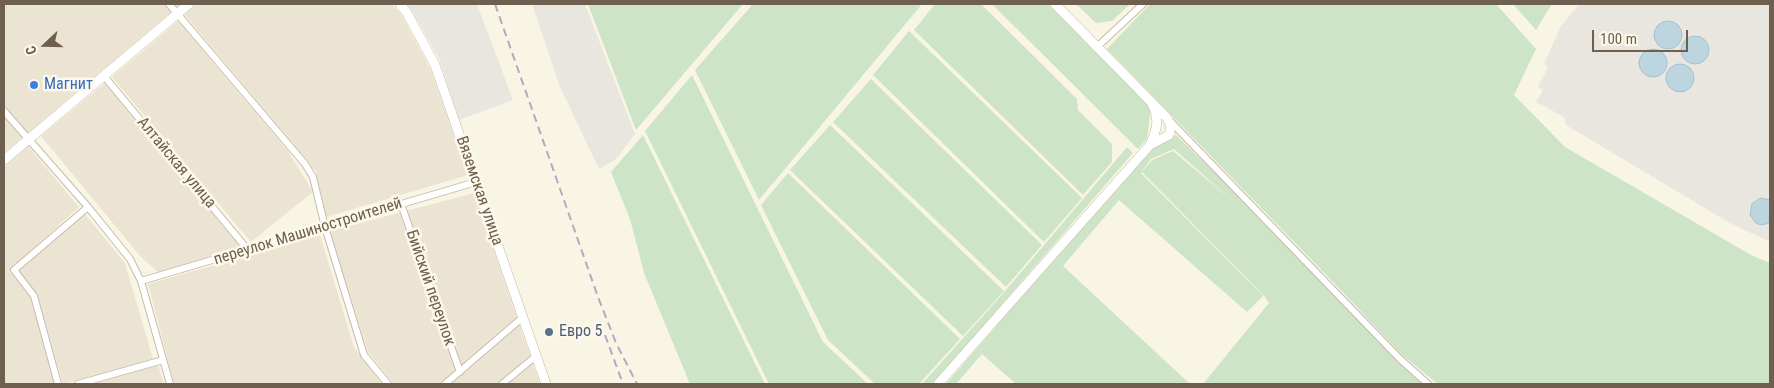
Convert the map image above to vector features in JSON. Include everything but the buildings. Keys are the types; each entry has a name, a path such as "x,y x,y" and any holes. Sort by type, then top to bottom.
{"main road":[{"path":"4,160 188,4"},
{"name":"Вяземская улица","path":"400,4 407,13 435,65 546,384"},
{"path":"938,384 1150,145 1169,135 1171,126 1167,118 1055,4"},
{"path":"1150,100 1156,110 1157,122 1150,145"}],"street":[{"path":"169,4 305,164 313,177 325,227 364,355 388,384"},
{"path":"1098,46 1143,4"},
{"name":"Алтайская улица","path":"104,76 248,250"},
{"path":"4,110 88,207 130,259 141,281 170,384"},
{"path":"1167,118 1394,352 1428,384"},
{"name":"переулок Машиностроителей","path":"141,281 476,182"},
{"name":"Бийский переулок","path":"401,204 460,372"},
{"path":"58,384 34,296 14,270 88,207"},
{"path":"445,384 522,318"},
{"path":"502,384 536,356"},
{"path":"78,384 163,360"}],"shaded area":[{"path":"4,4 181,4 4,153"},
{"path":"196,4 392,4 402,16 430,68 468,175 326,217 316,171 184,14"},
{"path":"408,4 477,4 513,100 459,120 439,58"},
{"path":"532,4 585,4 635,134 615,160 599,169 560,87"},
{"path":"1579,4 1770,4 1770,242 1730,223 1566,125 1564,117 1536,102 1543,90 1538,87 1548,67 1544,64 1561,26"},
{"path":"178,21 288,151 313,192 251,242 112,77"},
{"path":"106,82 243,247 159,273 140,256 41,136"},
{"path":"28,146 79,207 9,271 31,298 55,384 4,384 4,167"},
{"path":"474,193 540,384 394,384 368,352 330,231"},
{"path":"85,214 125,263 153,359 63,384 37,295 19,270"},
{"path":"320,235 354,347 382,384 174,384 148,284"},
{"path":"158,365 164,384 93,384"}],"green space":[{"path":"588,4 743,4 636,130"},
{"path":"753,4 922,4 759,200 695,70"},
{"path":"935,4 981,4 1077,99 1078,110 1112,144 1112,162 1083,195 914,30"},
{"path":"992,4 1048,4 1151,106 1147,139 1138,149"},
{"path":"1076,4 1130,4 1112,21 1096,23"},
{"path":"1150,4 1496,4 1536,49 1514,95 1565,147 1751,255 1770,263 1770,384 1438,384 1402,355 1107,49"},
{"path":"1513,4 1552,4 1536,30"},
{"path":"909,31 1082,198 1044,242 873,75"},
{"path":"692,75 823,342 868,384 769,384 645,131"},
{"path":"871,79 1042,245 1006,287 833,122"},
{"path":"830,125 1004,291 963,336 790,170"},
{"path":"643,135 765,384 690,384 644,273 630,219 611,172"},
{"path":"1176,135 1241,198 1238,201 1242,199 1424,384 1203,384 1269,303 1264,296 1142,172 1152,160 1173,151 1235,203 1174,149 1151,159 1141,173 1263,296 1247,312 1119,200 1063,266 1190,384 1016,384 982,354 956,384 946,384 1152,146"},
{"path":"1127,147 1133,153 933,384 922,384 1006,290"},
{"path":"788,173 960,339 919,384 875,384 828,340 761,205"}],"water":[{"path":"1668,21 1678,25 1682,35 1678,45 1668,49 1658,45 1654,35 1658,25"},
{"path":"1695,36 1705,40 1709,50 1705,60 1695,64 1685,60 1681,50 1685,40"},
{"path":"1653,49 1663,53 1667,63 1663,73 1653,77 1643,73 1639,63 1643,53"},
{"path":"1680,64 1690,68 1694,78 1690,88 1680,92 1670,88 1666,78 1670,68"},
{"path":"1761,198 1770,200 1770,223 1761,225 1756,223 1750,215 1752,204"}],"railway":[{"path":"495,4 598,297 616,343 637,384"},
{"path":"605,335 623,384"}],"place":[{"name":"Магнит","path":"34,85"},
{"name":"Евро 5","path":"549,332"}]}
